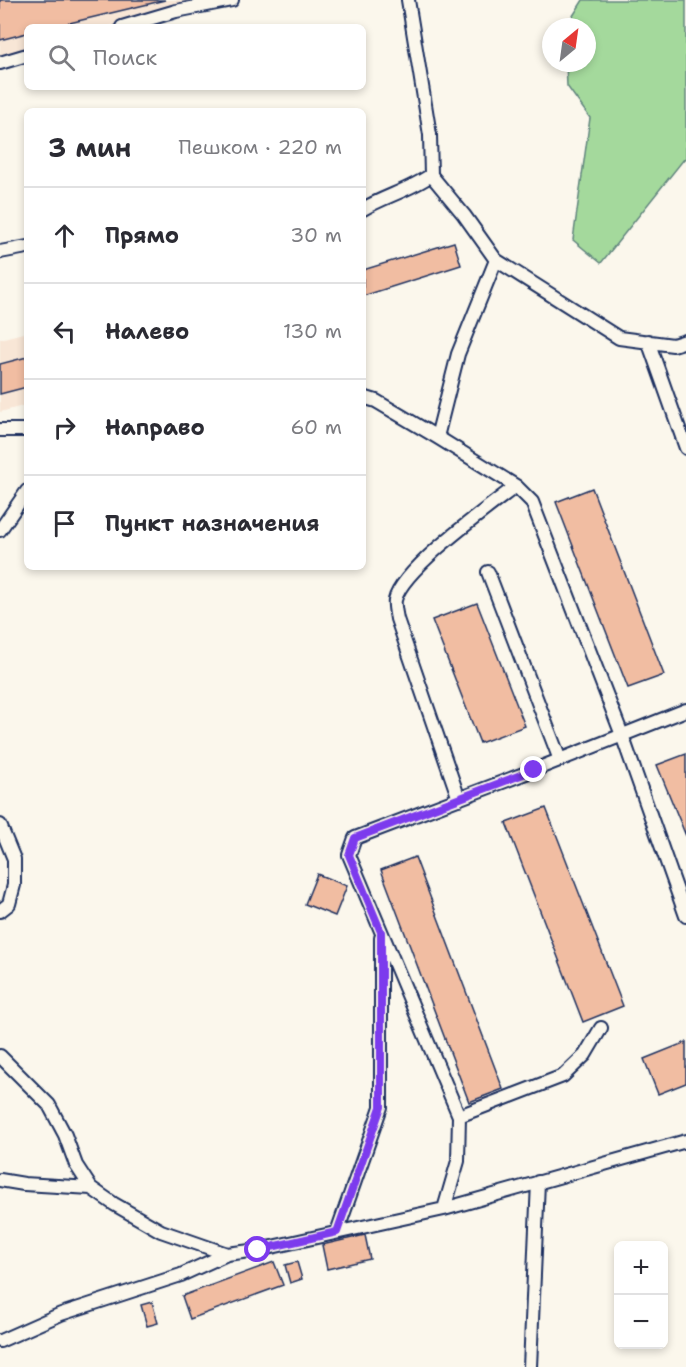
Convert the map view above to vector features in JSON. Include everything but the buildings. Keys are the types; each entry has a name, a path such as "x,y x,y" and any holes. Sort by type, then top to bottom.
{"lane":[{"path":"132,24 176,11 232,0"},
{"path":"408,0 430,135 431,175 464,215 496,260 619,338 673,345 686,341"},
{"path":"0,63 24,56"},
{"path":"366,206 417,185 431,175"},
{"path":"0,252 24,248"},
{"path":"437,437 458,354 496,260"},
{"path":"648,341 686,448"},
{"path":"366,398 376,401 516,486 532,502 622,735 686,916"},
{"path":"0,430 24,430"},
{"path":"459,798 397,619 394,601 405,580 434,552 516,486"},
{"path":"0,530 24,496"},
{"path":"488,572 560,760"},
{"path":"444,1209 458,1161 459,1116 349,855 355,838 686,710"},
{"path":"0,825 14,860 14,885 9,904 0,911"},
{"path":"337,1232 381,1107 381,932"},
{"path":"459,1116 563,1076 585,1055 601,1028"},
{"path":"0,1056 49,1105 65,1136 76,1165 91,1188 114,1204 162,1230 227,1254"},
{"path":"0,1341 61,1314 181,1275 227,1254 258,1250 444,1209 686,1141"},
{"path":"0,1180 24,1184 91,1188"},
{"path":"530,1367 538,1182"}],"shaded area":[{"path":"0,0 207,0 116,24 24,24 24,49 0,55"},
{"path":"24,333 24,406 0,412 0,339"}],"green space":[{"path":"583,0 686,0 686,158 601,263 573,240 590,118 567,86 566,72 596,72 596,18 572,18"}],"route":[{"path":"258,1250 337,1232 381,1107 381,932 349,855 355,838 534,770"}]}
